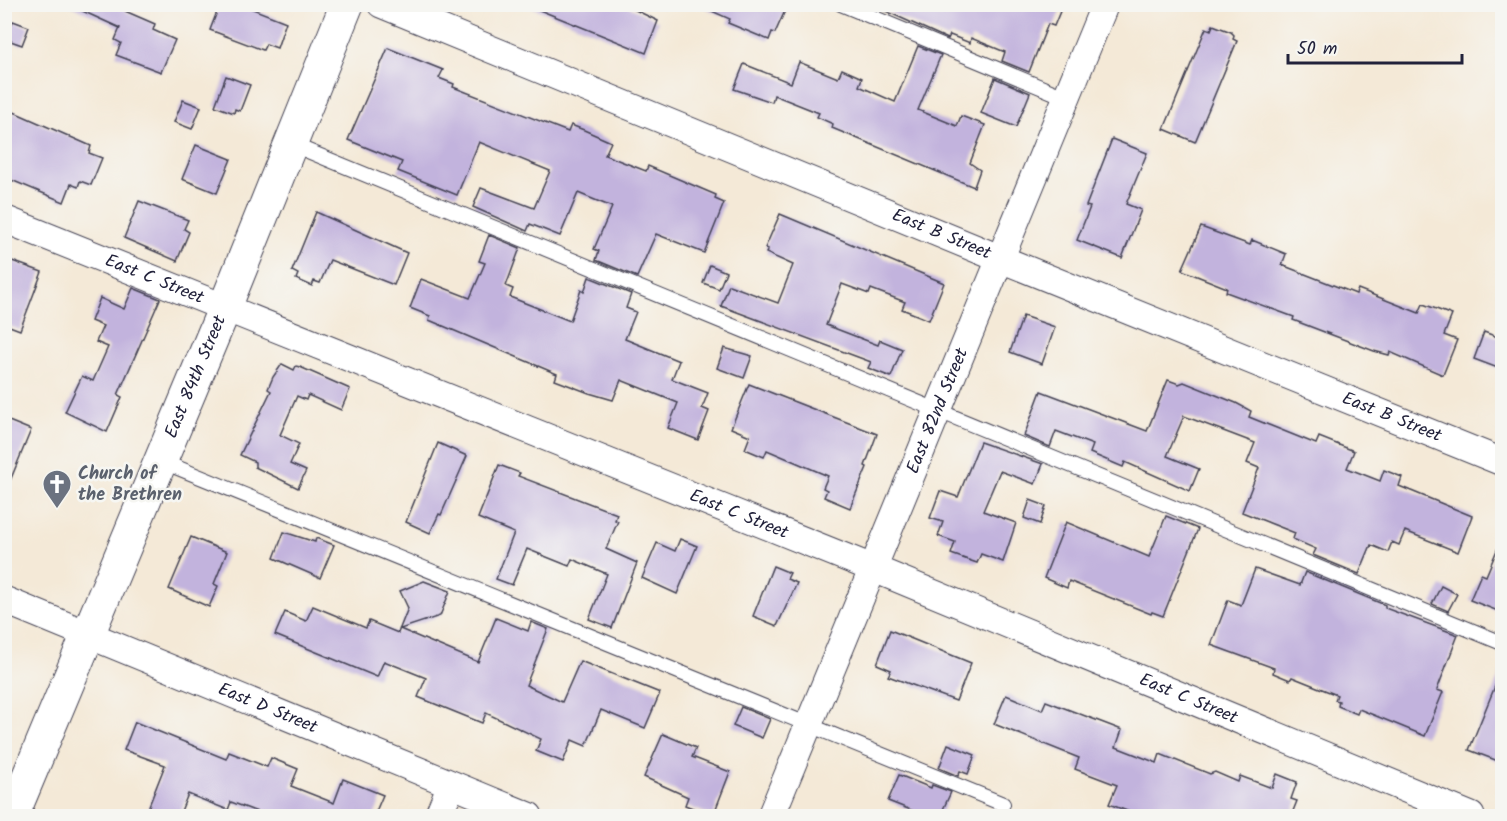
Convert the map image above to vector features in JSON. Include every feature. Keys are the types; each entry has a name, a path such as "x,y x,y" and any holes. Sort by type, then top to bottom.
{"street":[{"name":"East 84th Street","path":"12,805 90,633 347,4"},
{"name":"East B Street","path":"381,4 1001,260 1503,462"},
{"name":"East 82nd Street","path":"771,816 1105,4"},
{"name":"East C Street","path":"4,219 872,568 1471,816"},
{"name":"East D Street","path":"4,600 90,633 529,816"},
{"path":"438,816 451,785"}],"lane":[{"path":"841,4 1066,98"},
{"path":"291,144 1503,643"},
{"path":"161,461 1004,804"}],"building":[{"path":"67,4 127,4 125,11 155,24 153,30 175,40 161,72 116,55 121,43 115,40 120,28"},
{"path":"220,4 240,4 286,22 277,48 266,44 263,50 210,30"},
{"path":"623,4 658,21 646,53 527,5"},
{"path":"696,4 788,4 775,33 772,32 769,40 728,23 730,19"},
{"path":"870,4 1063,4 1054,26 1048,24 1029,72 1002,61 1005,52 971,38 970,43 950,35 948,39"},
{"path":"13,21 29,27 22,45 5,39"},
{"path":"1213,25 1231,32 1234,35 1233,39 1237,41 1195,142 1164,129 1206,28 1211,30"},
{"path":"918,46 941,55 918,110 957,126 961,116 985,125 970,163 980,170 974,187 832,128 833,124 817,117 819,113 774,95 772,102 734,89 744,64 791,83 799,62 838,78 842,69 862,78 859,86 895,102"},
{"path":"388,48 443,70 439,78 454,84 453,87 568,132 571,125 584,130 611,142 605,155 646,171 648,166 716,195 715,199 724,203 704,253 656,234 637,277 596,260 599,251 594,249 612,207 578,193 560,236 530,224 527,231 473,207 481,188 534,208 550,171 479,142 457,195 398,171 402,162 348,140"},
{"path":"226,76 250,85 240,111 235,109 234,113 215,106"},
{"path":"995,78 1030,93 1016,127 981,113"},
{"path":"183,100 201,107 192,129 174,122"},
{"path":"14,112 91,146 89,153 102,158 91,185 80,181 78,187 71,184 64,202 4,177 4,134"},
{"path":"1112,139 1147,153 1126,204 1141,210 1122,258 1077,240 1090,207 1086,206"},
{"path":"196,145 231,159 217,193 182,179"},
{"path":"139,201 188,220 184,229 189,232 177,261 124,238"},
{"path":"316,212 407,253 394,285 330,260 320,283 314,281 312,286 296,279 298,274 292,271"},
{"path":"780,214 944,283 929,320 902,309 905,302 871,289 869,294 842,284 826,325 878,345 880,340 902,349 891,377 868,368 871,362 721,306 729,285 778,303 793,265 766,253 768,249 765,248"},
{"path":"1201,227 1250,245 1252,240 1286,254 1282,265 1356,294 1358,289 1419,313 1423,304 1452,315 1444,335 1457,340 1443,375 1390,352 1389,355 1374,351 1293,320 1294,317 1226,292 1227,288 1182,270"},
{"path":"489,235 520,248 506,286 513,289 510,297 570,321 581,290 584,292 589,277 631,294 626,308 636,312 625,339 679,361 672,379 708,393 702,408 709,411 698,440 668,428 678,403 621,380 613,400 589,393 555,380 557,374 429,320 430,316 410,308 421,279 470,298 485,263 479,261"},
{"path":"4,258 42,272 20,330 4,324"},
{"path":"710,265 726,272 719,289 703,283"},
{"path":"133,288 160,299 118,395 122,397 107,432 65,412 82,376 93,381 108,347 96,342 103,326 91,321 100,298 124,309"},
{"path":"1023,316 1055,327 1042,364 1010,352"},
{"path":"1484,332 1503,339 1503,370 1474,359"},
{"path":"724,348 752,356 744,378 717,368"},
{"path":"282,364 294,370 296,366 300,367 350,389 341,410 308,395 306,400 297,396 280,435 299,444 290,464 306,471 298,488 255,467 255,462 240,455 271,391 268,389 273,377"},
{"path":"1168,380 1179,384 1184,382 1236,403 1251,411 1249,417 1316,444 1319,437 1354,451 1347,468 1380,481 1384,470 1402,477 1399,486 1472,516 1458,552 1405,531 1399,545 1392,542 1388,552 1371,545 1359,574 1313,555 1316,549 1293,539 1295,533 1242,512 1259,468 1247,463 1255,443 1184,416 1167,456 1199,469 1190,491 1125,462 1123,467 1090,453 1093,445 1056,431 1050,447 1024,436 1041,391 1147,431"},
{"path":"749,384 877,434 865,466 867,467 850,508 824,497 827,490 823,488 828,476 767,450 764,457 745,449 750,436 731,428"},
{"path":"4,419 31,430 5,493 4,493"},
{"path":"980,442 1043,464 1035,484 1000,471 983,511 1016,523 1003,562 981,554 977,563 951,554 955,542 938,536 943,522 930,518 940,491 958,497"},
{"path":"438,443 467,456 441,515 439,514 430,533 406,522"},
{"path":"499,465 520,473 518,476 617,514 615,520 618,521 606,549 637,563 612,628 589,619 607,574 572,559 569,566 527,549 512,585 496,579 514,533 478,518"},
{"path":"1030,500 1046,506 1040,524 1024,518"},
{"path":"1166,516 1198,529 1163,616 1152,612 1151,614 1069,581 1067,588 1044,578 1066,522 1149,557"},
{"path":"284,532 315,542 316,538 334,545 320,578 274,558"},
{"path":"191,537 227,552 214,584 218,586 209,607 169,589"},
{"path":"1502,538 1503,613 1470,600 1481,574 1486,576"},
{"path":"680,539 697,546 677,594 642,578 657,543 675,551"},
{"path":"773,566 790,573 787,579 797,583 777,626 753,616"},
{"path":"1255,569 1300,585 1305,572 1385,605 1385,608 1458,635 1437,690 1443,692 1425,736 1359,709 1357,714 1338,706 1339,701 1335,700 1337,695 1292,677 1290,680 1273,673 1274,668 1211,645 1228,600 1241,605"},
{"path":"424,581 450,591 440,616 400,629 478,662 496,618 528,631 531,622 548,629 526,685 562,702 580,661 660,693 645,728 601,710 586,746 572,740 563,762 536,751 541,739 486,713 482,723 418,697 426,678 384,661 377,677 275,635 285,612 306,621 313,606 366,628 369,621 398,633 408,608 400,591"},
{"path":"1441,586 1457,594 1448,611 1432,604"},
{"path":"890,630 971,663 956,701 888,676 891,670 877,664"},
{"path":"1502,669 1503,761 1498,761 1469,750"},
{"path":"1006,695 1042,710 1046,701 1122,730 1116,747 1157,763 1160,754 1210,774 1215,772 1238,782 1240,776 1272,788 1277,774 1297,782 1291,799 1297,801 1291,816 1140,816 1109,804 1117,785 1075,769 1079,758 994,724"},
{"path":"741,707 770,719 762,738 733,726"},
{"path":"135,722 226,759 229,752 267,767 271,758 298,769 291,786 334,803 343,779 383,795 374,816 268,816 231,802 228,810 188,794 179,816 145,816 165,765 124,750"},
{"path":"663,734 696,748 692,757 730,772 713,816 685,805 688,797 644,777"},
{"path":"948,744 975,755 968,774 960,771 958,776 939,768"},
{"path":"899,775 931,788 932,785 951,792 940,816 926,816 888,801"}],"place":[{"name":"Church of the Brethren","path":"57,510"}]}
